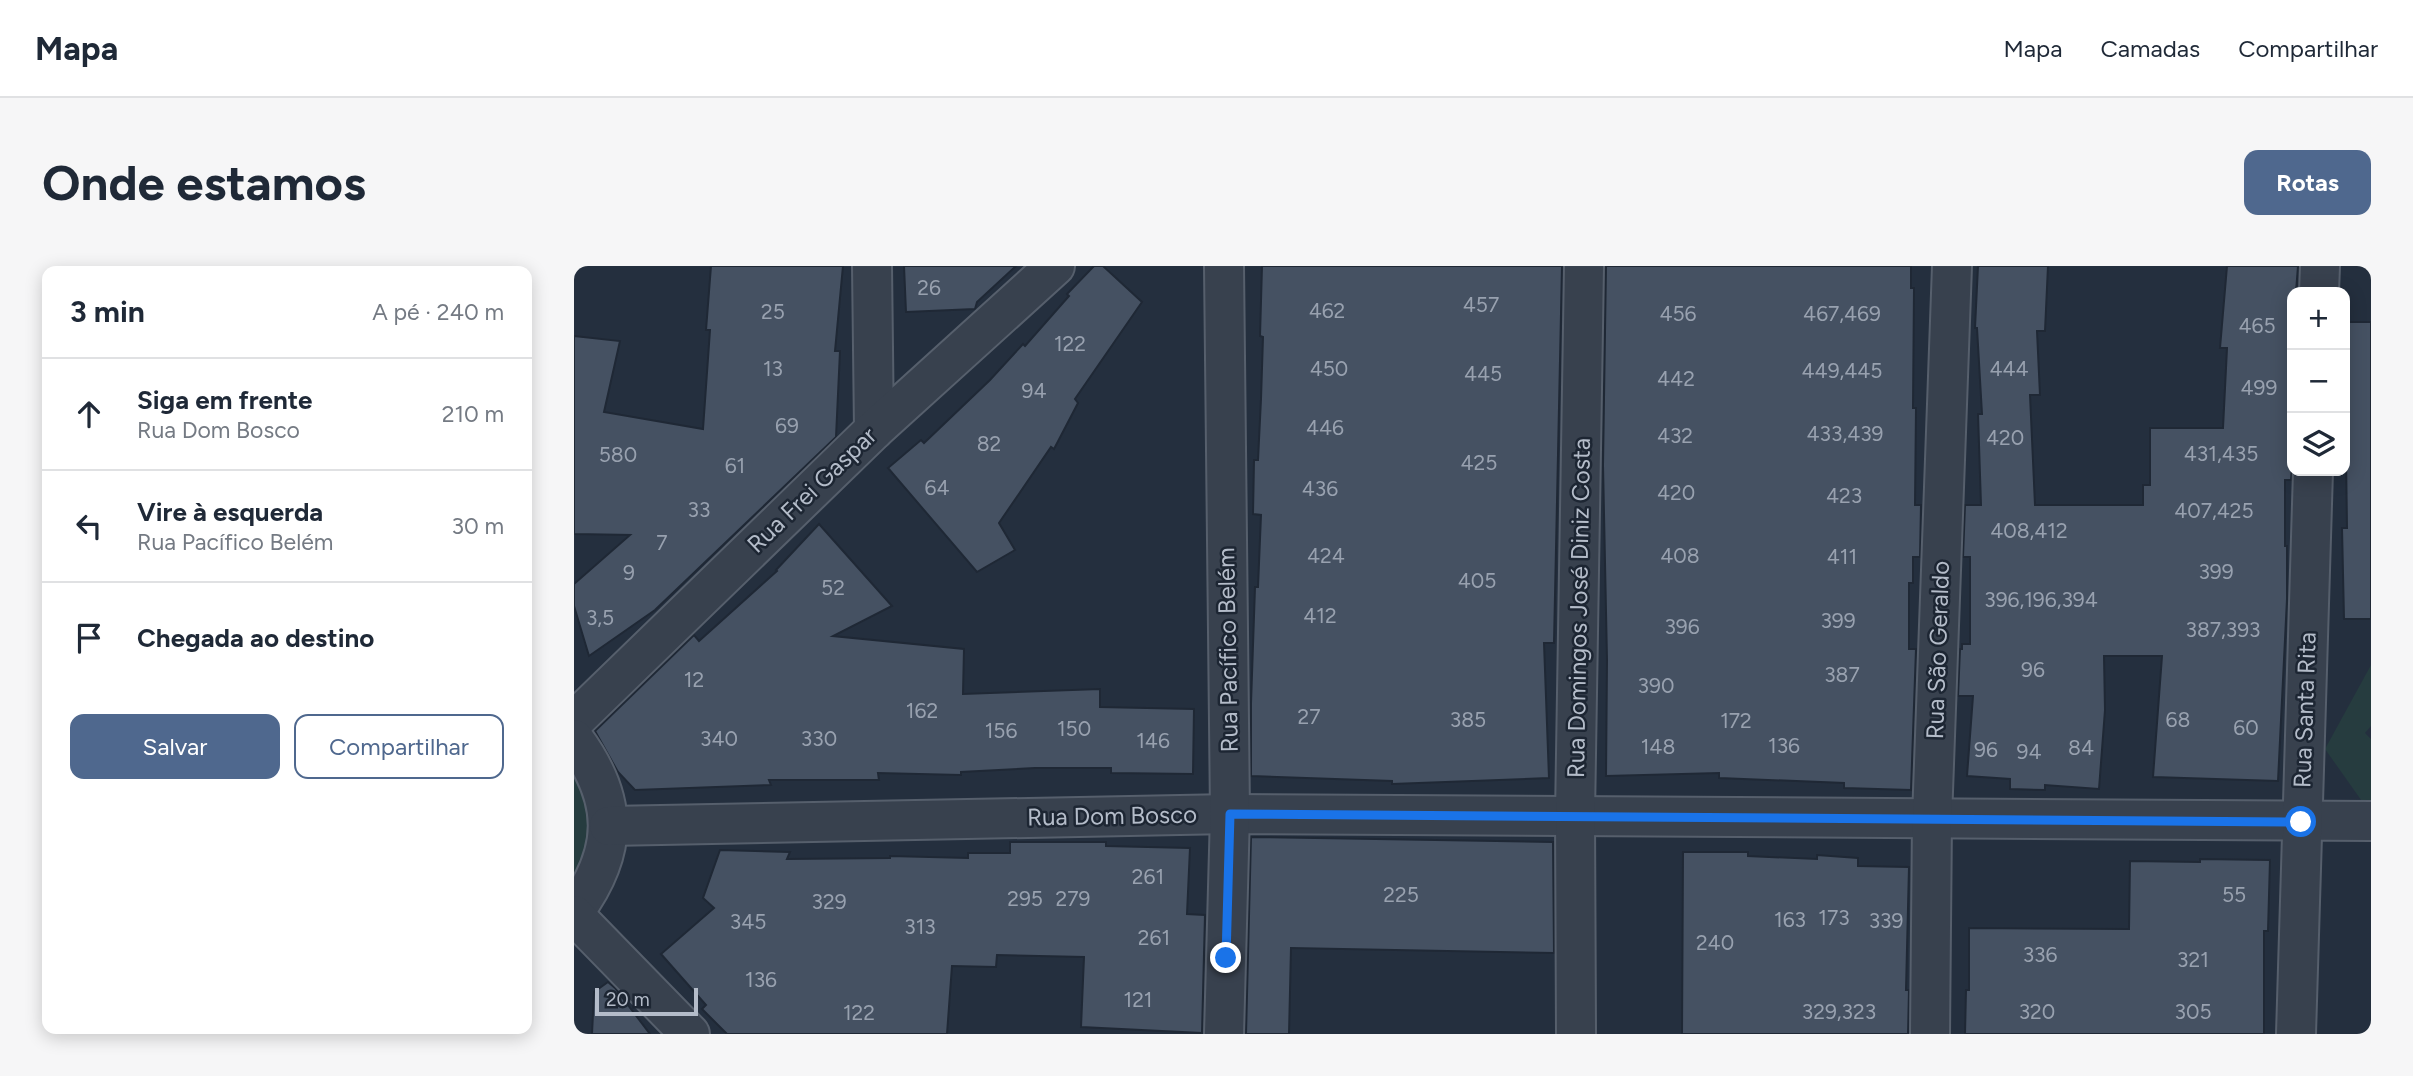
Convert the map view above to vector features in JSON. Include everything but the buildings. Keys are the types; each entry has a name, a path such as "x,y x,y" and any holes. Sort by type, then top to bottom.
{"street":[{"path":"872,266 874,430"},
{"name":"Rua Frei Gaspar","path":"574,721 874,430 1055,266"},
{"name":"Rua Pacífico Belém","path":"1223,1034 1230,814 1224,266"},
{"name":"Rua Domingos José Diniz Costa","path":"1576,1034 1575,815 1584,266"},
{"name":"Rua São Geraldo","path":"1930,1034 1932,819 1952,266"},
{"path":"2319,287 2320,266"},
{"name":"Rua Santa Rita","path":"2296,1034 2313,476"},
{"path":"574,739 592,763 605,796 609,826 603,861 591,889 574,913 690,1034"},
{"name":"Rua Dom Bosco","path":"609,826 1230,814 2371,821"}],"green space":[{"path":"2371,665 2371,726 2365,733 2371,739 2371,814 2325,749"},
{"path":"574,769 587,799 590,828 586,856 574,886"}],"route":[{"path":"1226,958 1230,814 2301,822"}]}
